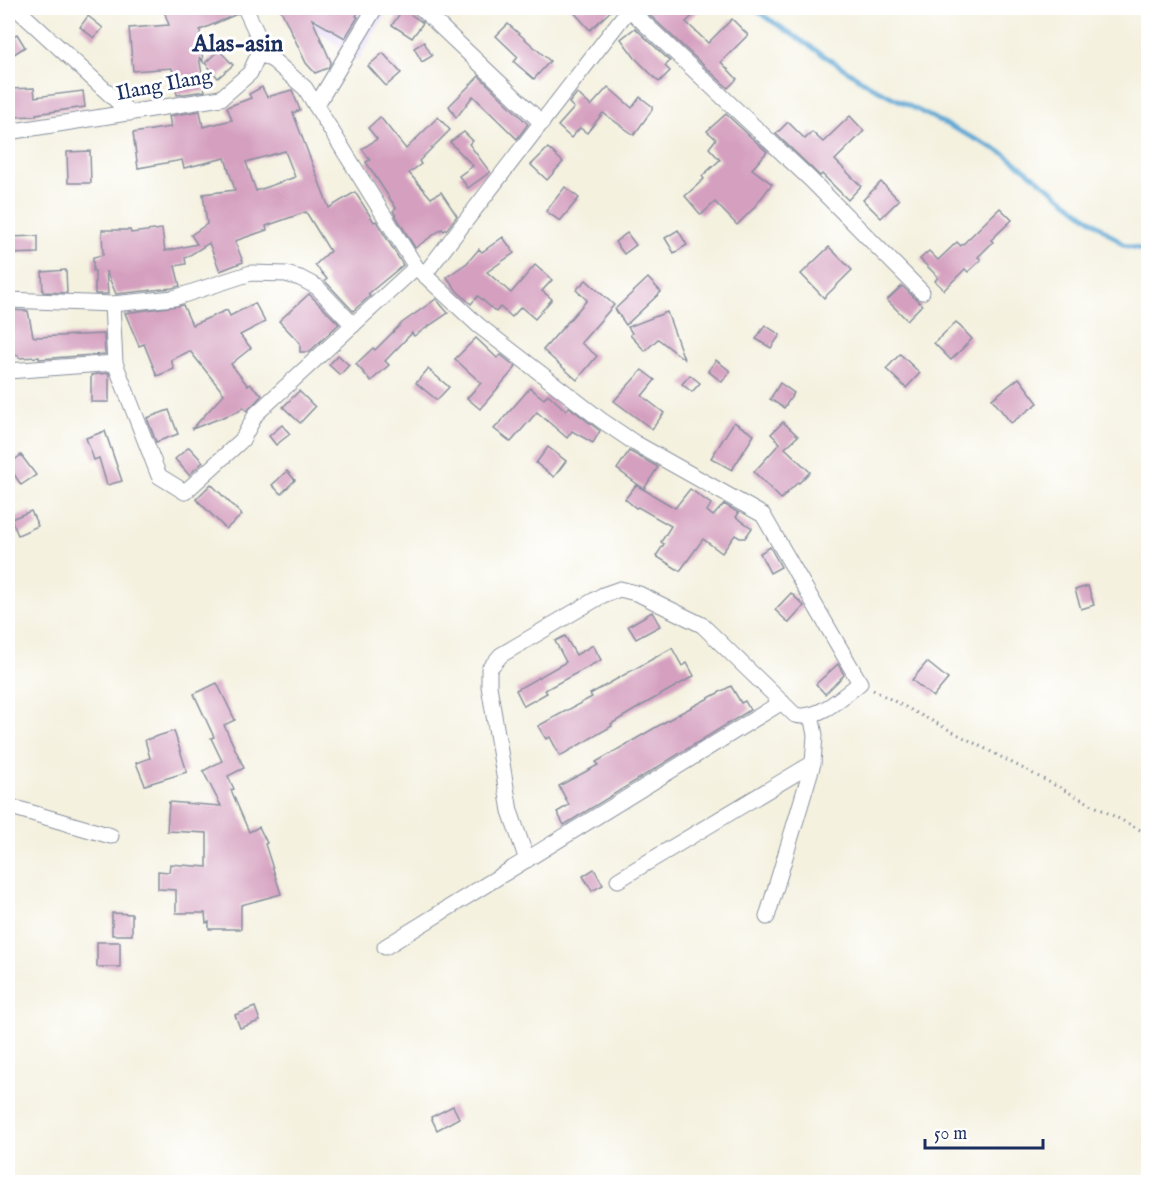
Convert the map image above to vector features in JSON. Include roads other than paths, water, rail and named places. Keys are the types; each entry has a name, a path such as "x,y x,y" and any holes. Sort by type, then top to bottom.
{"street":[{"path":"16,8 130,113"},
{"path":"245,8 260,38 260,53 274,61 305,88 420,271 478,326 601,420 635,443 763,516 861,683 811,716 795,715 702,625 639,594 620,589 603,595 501,655 489,669 489,686 510,811 527,860"},
{"path":"316,106 375,8"},
{"path":"421,8 542,123"},
{"path":"112,304 115,363 159,476 185,492 242,440 256,414 353,325 420,271 542,123 628,8 810,179 922,292"},
{"name":"Ilang Ilang","path":"8,132 221,98 250,73 260,53"},
{"path":"8,300 112,304 174,298 251,273 286,274 317,287 353,325"},
{"path":"8,371 115,363"},
{"path":"385,948 782,702"},
{"path":"767,917 813,764 815,735 811,716"},
{"path":"618,880 813,764"},
{"path":"8,806 111,836"}],"waterway":[{"path":"752,8 872,87 1005,154 1124,245 1148,251"}],"district":[{"name":"Alas-asin","path":"238,43"}]}
